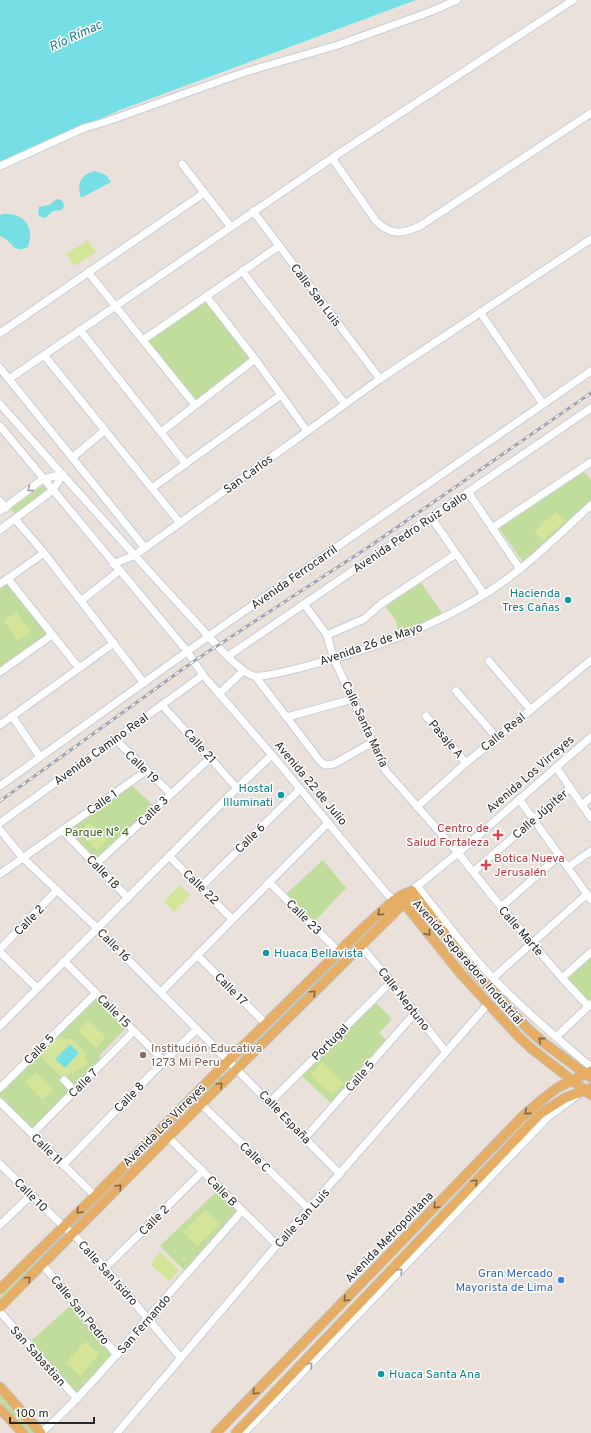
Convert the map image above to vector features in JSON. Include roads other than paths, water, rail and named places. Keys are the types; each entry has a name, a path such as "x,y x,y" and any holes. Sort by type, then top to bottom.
{"main road":[{"name":"Avenida Los Virreyes","path":"0,1289 361,930 398,902 408,898 415,889"},
{"name":"Avenida Separadora Industrial","path":"415,889 473,970 523,1023 544,1043 590,1072"},
{"name":"Avenida Los Virreyes","path":"0,1307 168,1136 360,946 398,902"},
{"name":"Avenida Separadora Industrial","path":"398,902 408,908 461,974 532,1049 571,1080 589,1091"},
{"name":"Avenida Metropolitana","path":"216,1433 522,1117 544,1098 571,1080 590,1072"},
{"name":"Avenida Metropolitana","path":"236,1433 540,1114 564,1098 589,1091"},
{"path":"0,1387 41,1433"},
{"path":"0,1408 23,1433"}],"street":[{"path":"0,166 84,128 245,72 338,45 432,11 457,0"},
{"path":"8,379 332,158 573,0"},
{"path":"332,158 382,227 390,231 406,232 420,226 591,113"},
{"path":"182,164 231,227"},
{"path":"0,333 204,193"},
{"name":"Calle San Luis","path":"253,211 380,379"},
{"name":"San Carlos","path":"113,564 133,556 145,548 380,379 591,239"},
{"path":"143,340 279,246"},
{"path":"242,271 345,404"},
{"path":"88,272 195,405"},
{"path":"206,296 308,431"},
{"path":"480,312 543,404"},
{"path":"80,330 186,464"},
{"path":"44,355 180,523"},
{"path":"161,432 255,359"},
{"path":"0,368 145,548"},
{"name":"Avenida Ferrocarril","path":"0,786 187,651 591,371"},
{"path":"152,488 281,395"},
{"path":"0,404 63,474 133,556 243,671 256,677 325,766 334,764 373,742"},
{"name":"Avenida Pedro Ruiz Gallo","path":"228,656 591,408"},
{"name":"Avenida 22 de Julio","path":"0,426 113,564 187,651 203,675 272,755 387,894 398,902"},
{"path":"72,458 105,430"},
{"path":"492,528 591,462"},
{"path":"0,501 3,510 43,479 63,474"},
{"path":"0,530 53,490 63,474"},
{"path":"468,492 520,569"},
{"name":"Avenida 26 de Mayo","path":"256,677 301,668 334,659 400,637 446,617 484,594 520,569 591,505"},
{"path":"431,517 484,594"},
{"path":"15,519 44,553 144,683"},
{"path":"0,584 44,553"},
{"path":"327,635 364,619 381,604 456,554"},
{"path":"81,601 119,570"},
{"path":"8,579 79,668"},
{"name":"Calle Santa María","path":"304,604 327,635 334,659 386,771 458,853"},
{"path":"0,672 52,635"},
{"path":"0,725 114,643"},
{"name":"Calle Real","path":"417,807 466,763 591,660"},
{"path":"489,661 531,710"},
{"path":"219,694 243,671"},
{"name":"Avenida Camino Real","path":"0,823 203,675"},
{"path":"456,691 497,738"},
{"path":"287,717 353,699"},
{"name":"Calle 21","path":"162,705 237,788"},
{"path":"12,716 40,757"},
{"name":"Pasaje A","path":"426,716 466,763"},
{"name":"Avenida Los Virreyes","path":"415,889 591,737"},
{"name":"Calle 19","path":"114,739 171,794"},
{"path":"0,1026 237,788 272,755"},
{"name":"Calle 3","path":"96,864 210,758"},
{"path":"556,767 591,818"},
{"name":"Calle 1","path":"0,874 146,771"},
{"name":"Calle Júpiter","path":"473,872 570,788"},
{"name":"Calle 6","path":"201,888 300,789"},
{"path":"582,805 591,797"},
{"path":"493,978 589,897 519,798"},
{"path":"161,992 232,918 328,823"},
{"name":"Calle 16","path":"0,830 23,858 97,928 229,1060"},
{"name":"Calle 18","path":"62,830 128,898"},
{"path":"568,867 591,851"},
{"name":"Calle Marte","path":"458,853 532,944 562,978 590,1005"},
{"path":"501,907 560,855"},
{"name":"Calle 22","path":"169,856 232,918"},
{"name":"Calle 23","path":"269,882 339,952"},
{"path":"415,889 493,978 556,1037 590,1072"},
{"name":"Calle 2","path":"0,949 57,890"},
{"name":"Calle Neptuno","path":"360,946 391,982 446,1052"},
{"path":"0,952 37,988"},
{"path":"562,978 591,952"},
{"name":"Calle 17","path":"197,955 266,1024"},
{"name":"Calle 15","path":"64,961 164,1061"},
{"name":"Portugal","path":"270,1102 391,982"},
{"name":"Calle 5","path":"0,1088 96,993"},
{"name":"Calle San Luis","path":"117,1433 277,1245 488,1004"},
{"path":"556,1037 590,1005"},
{"name":"Calle 5","path":"305,1138 415,1013"},
{"name":"Calle 8","path":"63,1165 197,1029"},
{"name":"Calle 7","path":"32,1134 134,1031"},
{"name":"Calle España","path":"229,1060 340,1174"},
{"path":"64,1080 71,1087"},
{"path":"244,1433 548,1118 568,1102 589,1091"},
{"name":"Calle 11","path":"0,1102 95,1196"},
{"name":"Calle C","path":"201,1104 309,1210"},
{"name":"Calle B","path":"168,1136 277,1245"},
{"name":"Calle 10","path":"0,1164 63,1226"},
{"name":"Calle 2","path":"105,1268 203,1171"},
{"path":"0,1225 31,1195"},
{"name":"San Fernando","path":"41,1433 77,1399 117,1355 242,1211"},
{"name":"Calle San Isidro","path":"63,1226 73,1234 105,1268 181,1358"},
{"name":"Calle San Pedro","path":"43,1264 117,1355"},
{"name":"San Sabastian","path":"0,1312 77,1399"}],"water":[{"name":"Río Rímac","path":"0,0 416,0 120,110 0,163"},
{"path":"95,171 106,175 111,182 81,198 79,188 81,180 90,172"},
{"path":"57,199 60,199 63,202 64,206 62,210 53,211 45,218 39,216 39,207 49,205"},
{"path":"0,215 17,216 26,223 30,234 28,247 23,249 16,248 0,236"},
{"path":"70,1044 79,1053 65,1068 55,1059"}],"railway":[{"path":"0,801 194,661 370,546 591,393"}],"place":[{"name":"Hacienda Tres Cañas","path":"568,600"},
{"name":"Hostal Illuminati","path":"281,795"},
{"name":"Centro de Salud Fortaleza","path":"498,835"},
{"name":"Botica Nueva Jerusalén","path":"486,865"},
{"name":"Huaca Bellavista","path":"266,953"},
{"name":"Institución Educativa 1273 Mi Peru","path":"143,1055"},
{"name":"Gran Mercado Mayorista de Lima","path":"561,1280"},
{"name":"Huaca Santa Ana","path":"381,1374"}],"park label":[{"name":"Parque N° 4","path":"97,832"}]}
